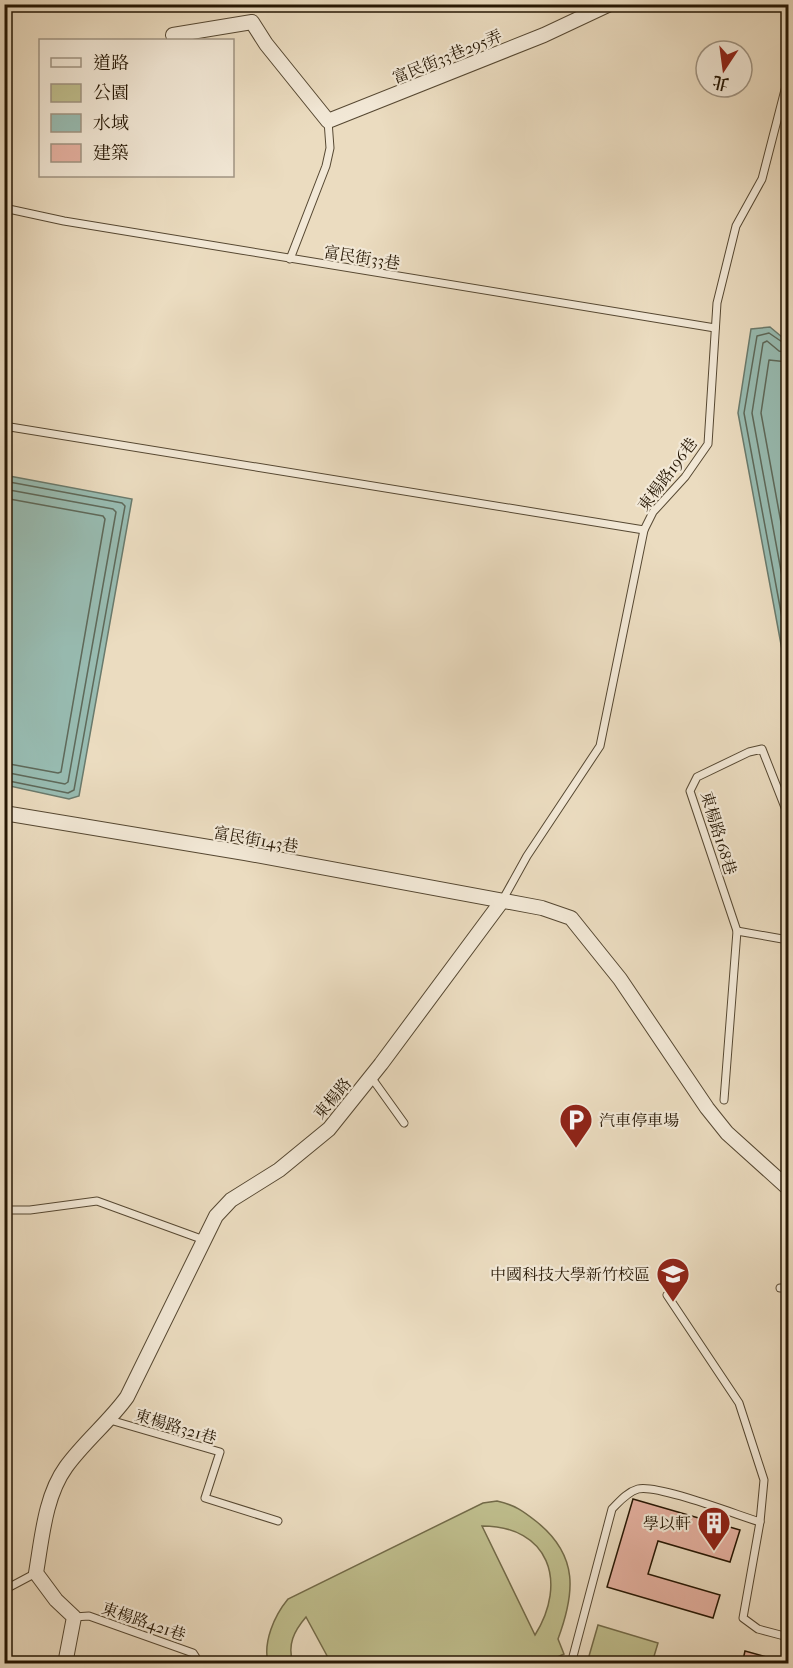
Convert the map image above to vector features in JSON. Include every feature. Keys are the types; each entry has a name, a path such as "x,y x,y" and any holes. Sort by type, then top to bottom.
{"street":[{"name":"富民街33巷295弄","path":"328,121 544,35 610,4"},
{"path":"173,35 252,22 266,44 328,121"},
{"name":"富民街143巷","path":"4,813 245,853 502,901"},
{"path":"502,901 542,908 571,918 620,980 707,1108 727,1133 789,1188"},
{"name":"東楊路","path":"36,1573 51,1496 66,1467 110,1420 127,1397 216,1216 231,1200 279,1170 329,1129 371,1077 502,901"},
{"path":"36,1573 56,1600 74,1617 65,1664"}],"lane":[{"name":"東楊路196巷","path":"502,901 527,856 600,746 635,584 644,530 653,512 685,477 708,444 717,303 736,226 762,179 789,78"},
{"path":"290,259 326,166 330,148 328,121"},
{"name":"富民街33巷","path":"4,208 64,221 715,328"},
{"path":"4,426 644,530"},
{"name":"東楊路168巷","path":"724,1100 737,931 690,791 697,777 748,752 762,749 789,815"},
{"path":"737,931 789,940"},
{"path":"371,1077 404,1123"},
{"path":"4,1210 41,1209 97,1201 204,1240"},
{"path":"667,1294 739,1403 764,1480 760,1522 743,1618 758,1629 789,1637"},
{"name":"東楊路321巷","path":"110,1420 220,1452 205,1498 278,1521"},
{"path":"571,1664 612,1509 626,1496 639,1489 661,1491 760,1522"},
{"path":"4,1590 36,1573"},
{"name":"東楊路421巷","path":"74,1617 89,1616 193,1653 200,1664"}],"green space":[{"path":"497,1501 518,1509 551,1535 560,1548 567,1562 570,1576 568,1606 558,1639 564,1654 542,1664 331,1663 306,1617 291,1644 293,1663 268,1663 268,1638 278,1613 288,1599 483,1503","holes":["482,1526 505,1529 523,1536 537,1547 546,1561 550,1577 550,1596 545,1615 535,1635"]},
{"path":"598,1625 658,1643 652,1663 587,1663"}],"water":[{"path":"770,327 788,342 788,682 738,413 751,329"},
{"path":"4,475 132,499 79,796 69,799 5,785"}],"building":[{"name":"學以軒","path":"633,1499 740,1530 730,1562 658,1541 648,1574 720,1595 713,1618 607,1587"},
{"path":"745,1651 788,1663 788,1664 742,1664"}],"place":[{"name":"汽車停車場","path":"576,1149"},
{"name":"中國科技大學新竹校區","path":"673,1303"},
{"name":"學以軒","path":"714,1552"}]}
